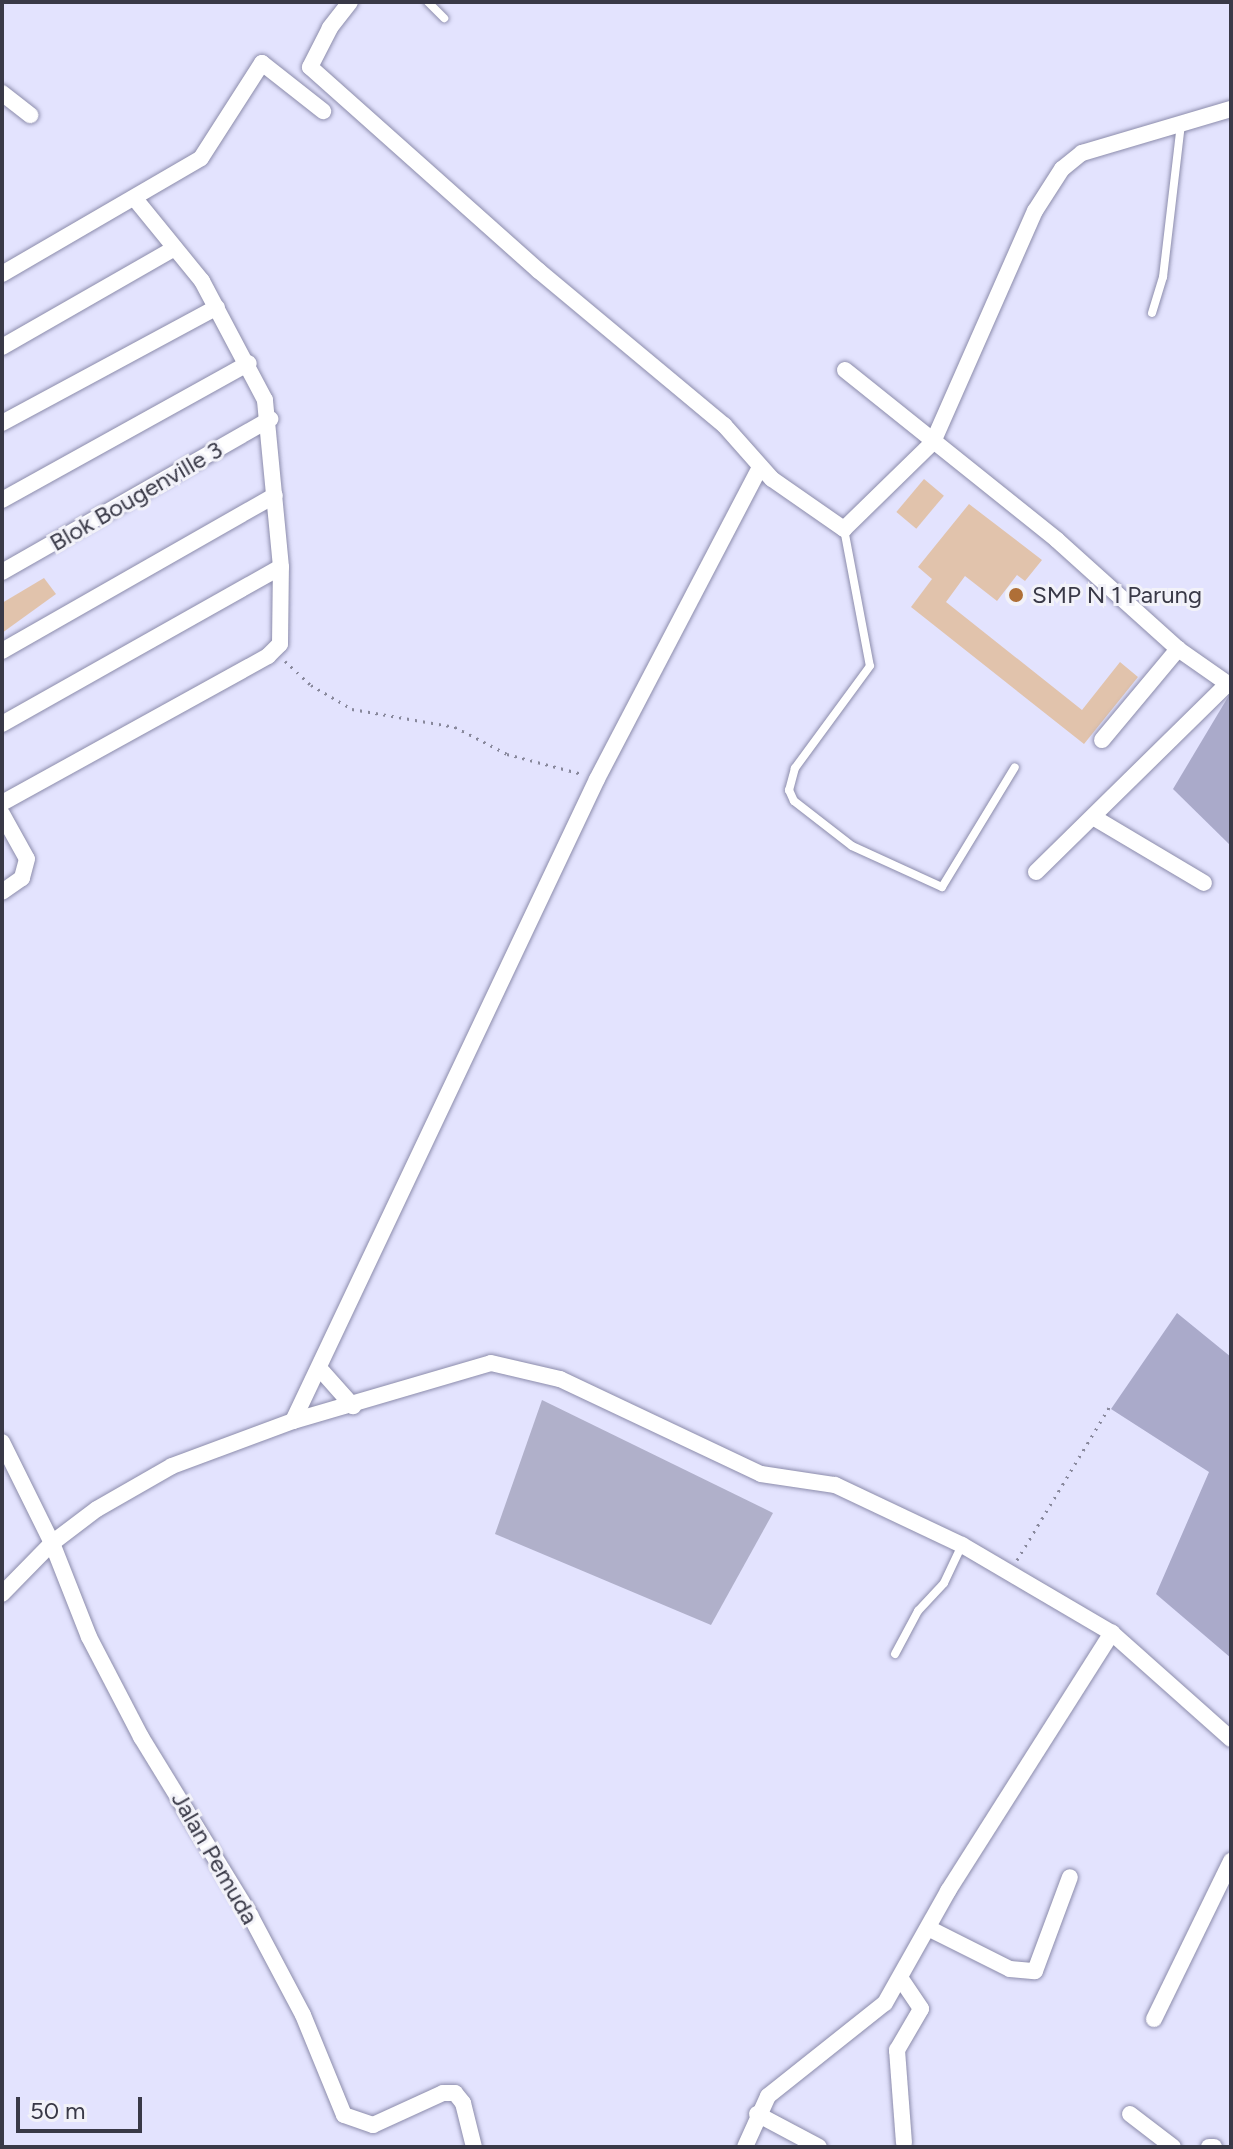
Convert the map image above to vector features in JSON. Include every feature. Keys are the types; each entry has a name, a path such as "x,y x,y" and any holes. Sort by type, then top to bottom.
{"street":[{"path":"350,2 330,28 310,67 539,271 724,425 760,467 844,529 933,442 1035,211 1062,169 1082,153 1231,109"},
{"path":"2,274 12,264 136,200 201,158 262,63 323,111"},
{"path":"5,101 30,115"},
{"path":"2,803 275,650 281,635 281,567 270,419 249,363 217,307 136,200"},
{"path":"2,347 175,248"},
{"path":"2,423 217,307"},
{"path":"2,500 249,363"},
{"path":"845,370 1057,540 1178,649 1230,684 1036,872"},
{"name":"Blok Bougenville 3","path":"2,572 270,419"},
{"path":"293,1421 597,779 760,467"},
{"path":"2,651 275,495"},
{"path":"2,724 281,567"},
{"path":"1102,740 1178,649"},
{"path":"2,814 27,859 22,878 2,892"},
{"path":"1093,817 1204,883"},
{"path":"2,1594 52,1543 119,1495 172,1466 293,1421 353,1406 466,1367 491,1363 560,1379 738,1466 835,1485 962,1545 1112,1633 1231,1739"},
{"path":"320,1369 353,1406"},
{"name":"Jalan Pemuda","path":"2,1442 52,1543 89,1637 141,1737 250,1915 303,2015 344,2115 373,2125 443,2093 455,2093 466,2110 474,2147"},
{"path":"745,2147 757,2114 785,2080 870,2020 901,1979 948,1891 1112,1633"},
{"path":"1154,2019 1231,1861"},
{"path":"930,1929 1010,1969 1035,1971 1070,1877"},
{"path":"901,1979 921,2009 897,2050 904,2143"},
{"path":"757,2114 819,2147"},
{"path":"1130,2114 1173,2147"}],"lane":[{"path":"428,2 444,18"},
{"path":"1152,313 1163,277 1181,124"},
{"path":"844,529 870,666 795,768 789,790 794,801 852,846 942,887 1015,767"},
{"path":"895,1654 918,1611 944,1583 962,1545"}],"path":[{"path":"275,650 311,685 352,709 455,727 507,754 597,779"},
{"path":"1009,1574 1111,1404"}],"shaded area":[{"path":"1231,692 1231,846 1173,789"},
{"path":"1177,1313 1231,1357 1231,1658 1156,1594 1209,1472 1111,1409"},
{"path":"542,1400 773,1513 711,1625 495,1534"}],"building":[{"path":"924,479 944,496 916,529 896,512"},
{"path":"969,504 1042,560 1025,581 1017,575 997,601 965,576 946,602 1082,710 1120,662 1138,677 1084,744 911,607 932,579 918,567"},
{"path":"44,578 56,594 2,633 2,603"}],"place":[{"name":"SMP N 1 Parung","path":"1016,595"}]}
